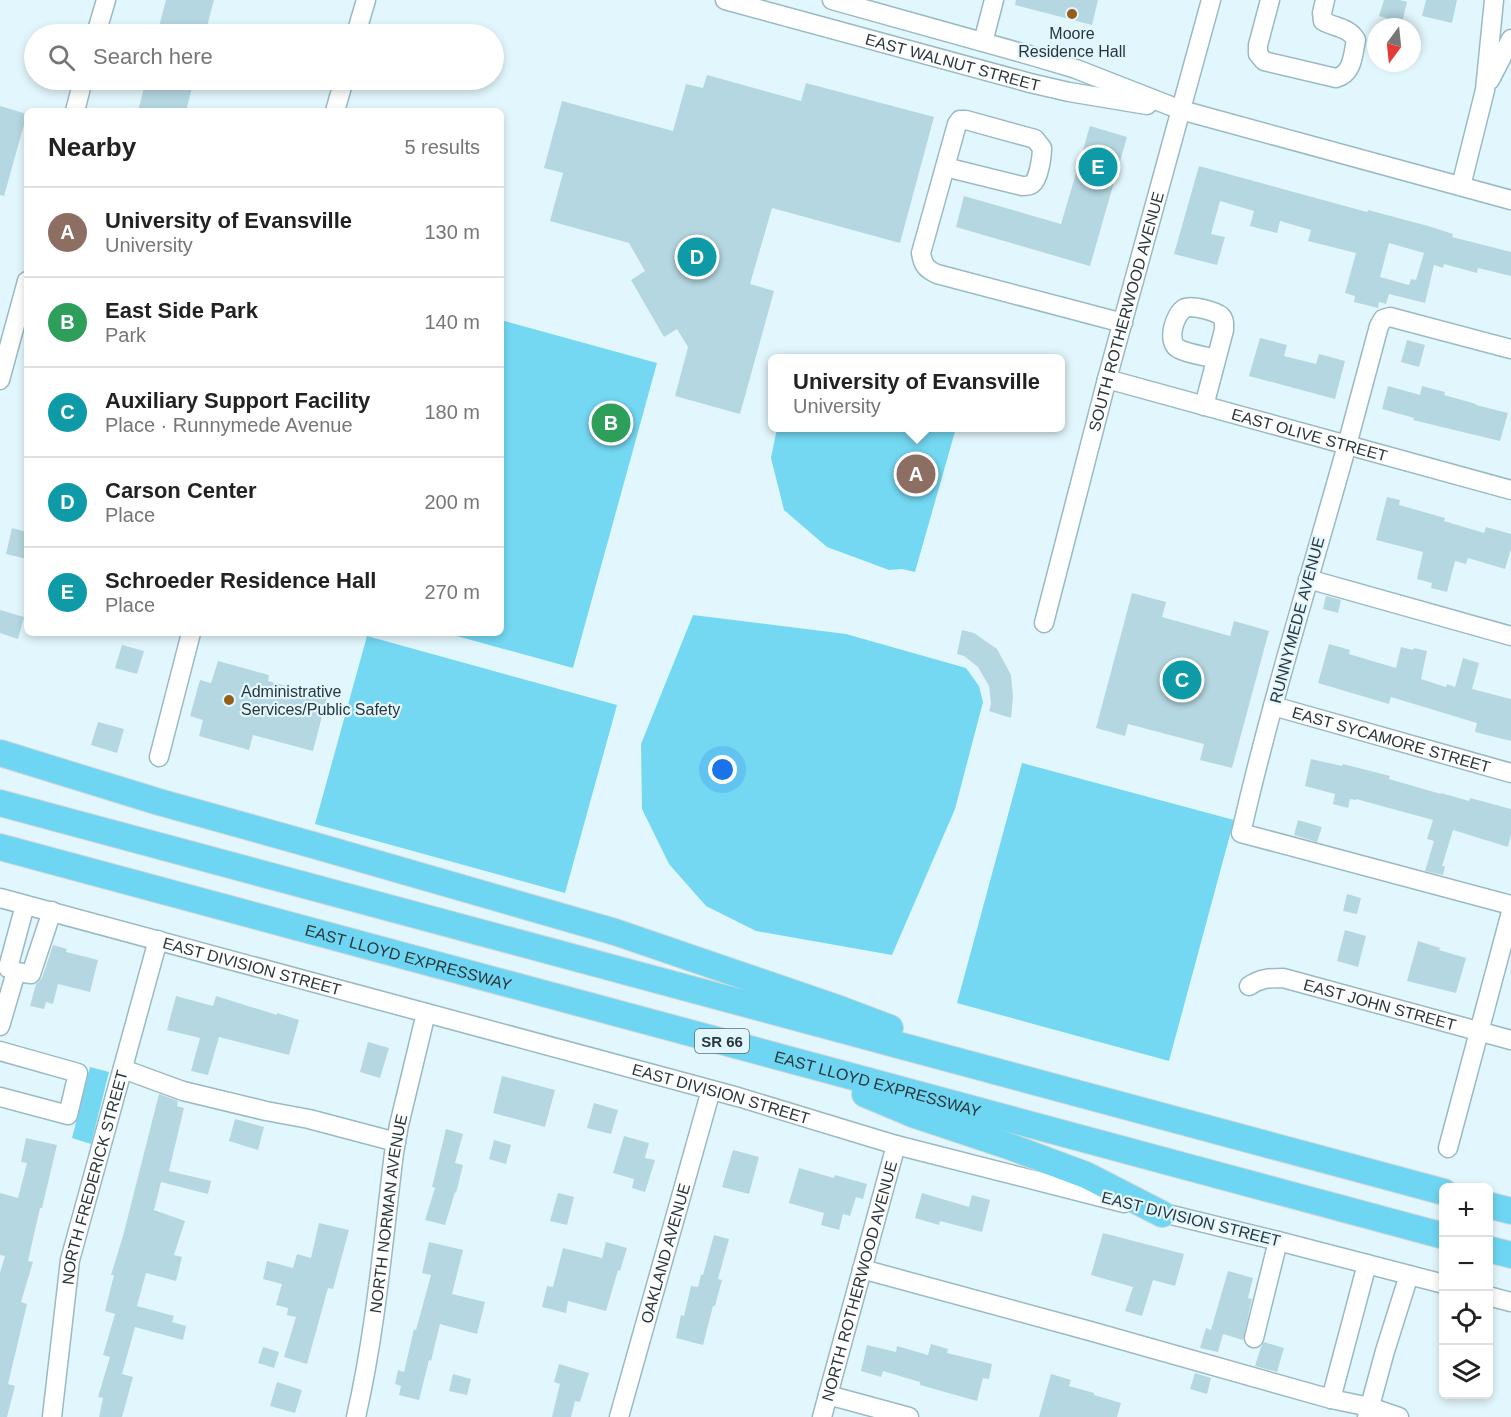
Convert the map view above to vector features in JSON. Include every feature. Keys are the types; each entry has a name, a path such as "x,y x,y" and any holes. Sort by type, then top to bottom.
{"highway":[{"path":"0,753 159,802 313,844 615,932 837,1008 1022,1079"},
{"name":"SR 66","path":"0,803 1439,1191"},
{"name":"EAST LLOYD EXPRESSWAY","path":"0,847 1439,1235"},
{"path":"777,1056 915,1115 1086,1175 1162,1214"},
{"path":"1493,1205 1511,1210"},
{"path":"1493,1250 1511,1255"}],"street":[{"path":"99,24 106,0"},
{"path":"359,24 366,0"},
{"name":"EAST WALNUT STREET","path":"725,0 1059,90 1182,110"},
{"name":"EAST WALNUT STREET","path":"832,0 1076,69 1182,110 1511,200"},
{"path":"982,42 994,0"},
{"name":"SOUTH ROTHERWOOD AVENUE","path":"1044,623 1107,379 1211,0"},
{"path":"1270,0 1258,45 1258,54 1264,61 1336,78 1344,76 1349,70 1356,40 1347,30 1323,21 1325,0"},
{"path":"1461,186 1485,90 1494,0"},
{"path":"1485,90 1511,39"},
{"path":"76,108 81,90"},
{"path":"336,108 341,90"},
{"path":"945,166 1028,186 1036,178 1042,148 1035,139 960,120 957,124 945,166 921,253 922,262 927,269 937,274 1123,323"},
{"path":"0,380 24,292"},
{"name":"RUNNYMEDE AVENUE","path":"1511,349 1390,317 1383,319 1379,326 1273,706 1241,833 1511,905"},
{"path":"1204,406 1216,359"},
{"name":"EAST OLIVE STREET","path":"1107,379 1511,490"},
{"path":"1308,579 1511,636"},
{"path":"159,757 190,636"},
{"name":"EAST SYCAMORE STREET","path":"1273,706 1511,773"},
{"name":"EAST DIVISION STREET","path":"0,898 711,1090 896,1145 1162,1214 1278,1240 1439,1283"},
{"path":"25,905 8,968 16,972 31,974 52,911"},
{"path":"1448,1148 1511,912"},
{"name":"NORTH FREDERICK STREET","path":"52,1417 70,1260 158,940"},
{"path":"0,1026 16,972"},
{"name":"EAST JOHN STREET","path":"1249,986 1256,981 1268,978 1283,978 1511,1040"},
{"name":"NORTH NORMAN AVENUE","path":"356,1417 373,1326 396,1142 426,1013"},
{"path":"0,1051 78,1073 68,1114 0,1097"},
{"path":"123,1069 183,1090 396,1142"},
{"name":"OAKLAND AVENUE","path":"619,1417 711,1090"},
{"name":"NORTH ROTHERWOOD AVENUE","path":"822,1417 896,1145"},
{"path":"1254,1338 1278,1240"},
{"path":"1330,1399 1367,1264"},
{"path":"862,1269 1090,1331 1369,1412 1399,1417"},
{"path":"1369,1412 1409,1275"},
{"path":"1493,1297 1511,1302"},
{"path":"828,1395 909,1417"}],"shaded area":[{"path":"504,321 657,363 573,668 457,636 504,636"},
{"path":"776,432 955,432 915,572 902,569 889,570 827,547 784,510 771,458"},
{"path":"693,615 846,634 966,668 979,686 983,702 955,809 892,955 756,931 706,906 669,864 642,809 641,744"},
{"path":"367,636 617,705 565,893 315,824"},
{"path":"1022,763 1234,820 1169,1061 957,1003"},
{"path":"90,1067 109,1072 91,1144 72,1138"}],"building":[{"path":"166,0 214,0 208,24 160,24"},
{"name":"Moore Residence Hall","path":"1016,0 1098,0 1092,25 1015,5"},
{"path":"1384,0 1407,2 1403,18 1379,16"},
{"path":"1426,0 1457,0 1452,23 1422,16"},
{"path":"707,75 801,101 806,83 934,117 900,243 772,208 750,284 774,291 740,414 675,396 688,347 677,329 664,337 631,280 645,271 629,243 550,221 563,173 544,168 562,101 673,131 686,84 703,88"},
{"path":"143,90 191,90 187,108 139,108"},
{"path":"0,106 24,113 24,125 4,196 0,195"},
{"path":"1090,126 1127,137 1090,266 956,227 964,196 1061,224"},
{"path":"1199,166 1367,212 1368,210 1428,226 1453,234 1452,237 1511,252 1511,276 1478,268 1477,273 1444,264 1443,268 1434,265 1425,303 1389,294 1386,304 1379,302 1378,308 1354,302 1355,296 1345,293 1356,253 1308,241 1311,230 1280,221 1277,233 1250,226 1254,211 1220,201 1211,234 1225,237 1217,265 1174,254","holes":["1389,243 1424,253 1416,280 1411,279 1409,285 1380,277"]},
{"path":"1260,338 1287,345 1284,356 1316,364 1319,354 1345,361 1335,399 1249,376"},
{"path":"1407,340 1425,345 1419,367 1401,362"},
{"path":"1388,386 1420,395 1422,386 1445,392 1444,395 1508,413 1500,441 1413,420 1414,418 1382,409"},
{"path":"1387,497 1400,500 1399,505 1445,518 1444,521 1484,533 1486,527 1511,534 1511,549 1505,569 1468,558 1466,564 1455,561 1447,592 1431,588 1432,583 1417,579 1423,552 1376,540"},
{"path":"12,528 24,531 24,558 6,554"},
{"path":"1132,593 1166,602 1162,617 1230,636 1234,621 1269,631 1232,768 1200,760 1204,744 1128,724 1125,736 1096,728"},
{"path":"1326,596 1341,600 1338,613 1323,609"},
{"path":"0,610 24,617 18,639 0,633"},
{"path":"962,630 974,633 997,649 1011,675 1013,697 1011,718 989,711 991,704 989,686 978,667 964,656 957,654"},
{"path":"1329,644 1350,650 1349,654 1396,668 1401,647 1427,651 1421,679 1446,687 1447,684 1455,687 1463,658 1479,663 1472,689 1511,699 1511,741 1475,732 1477,723 1391,697 1389,704 1318,683"},
{"path":"122,645 144,651 137,674 115,668"},
{"path":"218,661 269,675 268,681 327,697 313,751 253,735 249,750 199,736 203,720 190,716 200,680 211,683"},
{"path":"98,722 124,729 117,753 91,745"},
{"path":"1311,759 1342,766 1343,764 1390,776 1389,779 1441,794 1469,801 1470,798 1511,809 1511,834 1508,847 1453,830 1442,866 1445,866 1443,875 1425,871 1434,841 1427,839 1433,820 1356,799 1350,799 1348,808 1333,804 1335,794 1305,786"},
{"path":"1298,820 1322,827 1317,842 1294,835"},
{"path":"1347,894 1361,898 1357,914 1343,911"},
{"path":"1345,930 1366,936 1358,967 1337,961"},
{"path":"1418,941 1466,958 1456,993 1407,981"},
{"path":"53,945 67,949 66,952 98,960 90,992 58,984 53,1004 46,1002 44,1009 30,1006 36,984 42,978"},
{"path":"176,996 213,1006 216,996 299,1020 289,1055 219,1037 208,1075 191,1071 200,1038 167,1030"},
{"path":"368,1042 389,1048 380,1078 360,1072"},
{"path":"502,1076 555,1090 545,1127 493,1113"},
{"path":"159,1094 178,1101 177,1106 184,1108 169,1171 211,1181 208,1194 161,1182 154,1210 185,1221 174,1255 182,1257 176,1281 146,1273 137,1306 174,1316 172,1322 186,1326 183,1340 135,1327 122,1374 133,1377 122,1417 99,1417 103,1398 98,1397 110,1357 103,1355 115,1314 105,1311 114,1275 111,1275"},
{"path":"594,1103 618,1110 611,1134 587,1128"},
{"path":"235,1119 264,1127 258,1150 229,1141"},
{"path":"446,1129 463,1134 455,1163 463,1165 445,1225 425,1220 435,1188 432,1187"},
{"path":"624,1136 649,1143 645,1158 655,1160 645,1192 632,1188 634,1179 613,1173"},
{"path":"26,1138 57,1145 28,1261 33,1262 21,1302 27,1304 8,1384 15,1386 7,1417 0,1417 0,1273 5,1256 0,1255 0,1193 18,1198 27,1163 21,1162"},
{"path":"494,1140 511,1145 506,1164 489,1159"},
{"path":"733,1150 759,1157 749,1194 722,1187"},
{"path":"799,1168 867,1184 863,1199 856,1197 850,1216 843,1214 839,1230 821,1225 824,1213 789,1203"},
{"path":"558,1193 574,1197 567,1225 550,1221"},
{"path":"922,1193 969,1207 972,1195 990,1200 982,1232 940,1221 939,1225 915,1218"},
{"path":"319,1223 349,1230 333,1289 328,1288 307,1364 284,1357 296,1317 287,1315 288,1308 276,1305 282,1284 263,1279 267,1261 293,1268 297,1254 311,1258"},
{"path":"1103,1233 1184,1254 1175,1286 1153,1280 1142,1316 1125,1311 1133,1287 1091,1275"},
{"path":"714,1235 729,1239 718,1279 722,1280 703,1345 676,1338 691,1286 698,1287"},
{"path":"429,1242 463,1250 452,1294 485,1302 477,1334 440,1324 419,1400 399,1395 401,1386 395,1384 398,1370 404,1372 414,1329 416,1330 431,1275 422,1273"},
{"path":"606,1242 627,1248 606,1311 568,1301 566,1313 542,1307 547,1286 553,1287 563,1248 602,1258"},
{"path":"1228,1271 1253,1278 1248,1298 1252,1299 1243,1340 1223,1334 1218,1352 1200,1348 1206,1328 1211,1330"},
{"path":"1264,1342 1284,1348 1277,1372 1255,1366"},
{"path":"931,1344 948,1349 947,1353 992,1364 989,1379 983,1378 977,1401 920,1385 920,1382 883,1371 881,1377 861,1371 867,1345 896,1352 897,1346 928,1355"},
{"path":"263,1347 279,1352 274,1368 258,1363"},
{"path":"559,1364 589,1373 580,1402 575,1401 571,1417 552,1417 560,1384 554,1382"},
{"path":"1195,1373 1211,1378 1207,1394 1190,1389"},
{"path":"453,1374 471,1379 467,1395 449,1391"},
{"path":"1051,1374 1071,1380 1069,1386 1121,1403 1117,1417 1039,1417"},
{"path":"277,1382 302,1390 295,1413 270,1406"}],"place":[{"name":"Moore Residence Hall","path":"1072,14"},
{"name":"Schroeder Residence Hall","path":"1098,167"},
{"name":"Carson Center","path":"697,257"},
{"name":"East Side Park","path":"611,423"},
{"name":"University of Evansville","path":"916,474"},
{"name":"Auxiliary Support Facility","path":"1182,680"},
{"name":"Administrative Services/Public Safety","path":"229,700"}]}
